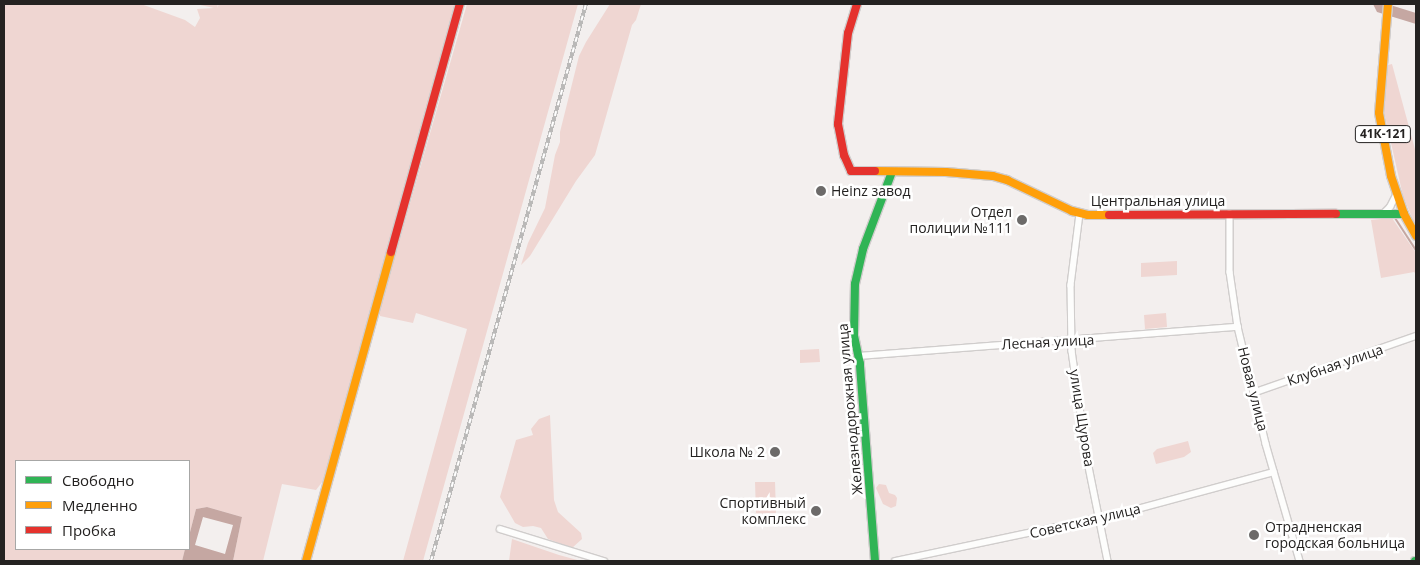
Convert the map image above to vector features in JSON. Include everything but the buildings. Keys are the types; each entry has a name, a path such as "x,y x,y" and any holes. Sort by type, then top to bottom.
{"street":[{"path":"306,561 460,4"},
{"name":"Центральная улица","path":"857,4 848,33 838,124 840,138 852,171 946,172 1000,178 1080,214 1111,216 1230,213 1404,214"},
{"name":"41К-121","path":"1388,4 1379,113 1397,192 1404,214 1416,236"},
{"name":"Железнодорожная улица","path":"876,561 858,356 854,335 856,270 892,172"},
{"path":"1383,214 1393,204 1397,192"},
{"name":"Новая улица","path":"1230,213 1230,272 1238,327 1253,393 1300,561"},
{"name":"улица Щурова","path":"1080,214 1071,285 1072,340 1087,457 1108,561"},
{"name":"Лесная улица","path":"858,356 1238,327"},
{"name":"Клубная улица","path":"1253,393 1416,336"},
{"name":"Советская улица","path":"895,561 1100,518 1274,472"},
{"path":"500,529 604,561"}],"shaded area":[{"path":"4,4 141,4 185,20 195,27 200,18 197,9 214,8 196,4 218,4 217,8 219,4 456,4 323,481 316,490 282,484 263,561 233,561 242,517 207,507 196,509 190,532 190,460 15,460 15,550 185,550 182,561 4,561"},
{"path":"467,4 578,4 423,561 403,561 467,329 416,313 413,323 380,316 379,312"},
{"path":"610,4 641,4 636,20 632,25 595,155 576,181 530,256 521,265 528,243 545,208 555,155 560,142 560,132 579,56"},
{"path":"1373,4 1387,4 1416,13 1416,24 1377,12"},
{"path":"1392,64 1416,153 1416,227 1403,196 1384,112 1388,65"},
{"path":"1392,218 1416,253 1416,274 1414,272 1381,278 1371,220"},
{"path":"1177,261 1177,275 1141,277 1141,263"},
{"path":"1166,313 1167,327 1145,329 1144,315"},
{"path":"819,349 820,362 800,363 800,350"},
{"path":"550,415 554,500 558,512 581,533 582,539 572,548 548,539 541,528 533,526 523,527 515,523 500,497 516,440 533,435 531,429 539,419"},
{"path":"1188,441 1191,452 1184,457 1156,464 1153,453 1157,449"},
{"path":"755,482 775,482 776,513 756,514"},
{"path":"879,484 886,485 889,493 895,495 897,498 896,506 891,508 883,504 876,488"},
{"path":"207,507 242,517 233,561 182,561 185,550 190,550 190,532 196,509","holes":["203,517 233,525 225,554 195,545"]},
{"path":"512,539 559,555 581,561 509,561"}],"waterway":[{"path":"1395,218 1416,250"}],"railway":[{"path":"431,561 586,4"}],"traffic: fast":[{"path":"875,561 860,364 854,335 855,284 863,249 892,172"},
{"path":"1336,214 1404,214"}],"traffic: slow":[{"path":"1388,4 1379,113 1391,176 1404,214 1416,236"},
{"path":"875,171 946,172 993,176 1007,180 1072,211 1088,215 1109,215"},
{"path":"306,561 391,252"}],"traffic: jam":[{"path":"391,252 460,4"},
{"path":"857,4 848,33 838,124 844,155 851,171 875,171"},
{"path":"1109,215 1336,214"}],"place":[{"name":"Heinz завод","path":"821,191"},
{"name":"Отдел полиции №111","path":"1022,220"},
{"name":"Школа № 2","path":"775,452"},
{"name":"Спортивный комплекс","path":"816,511"},
{"name":"Отрадненская городская больница","path":"1254,535"}]}
